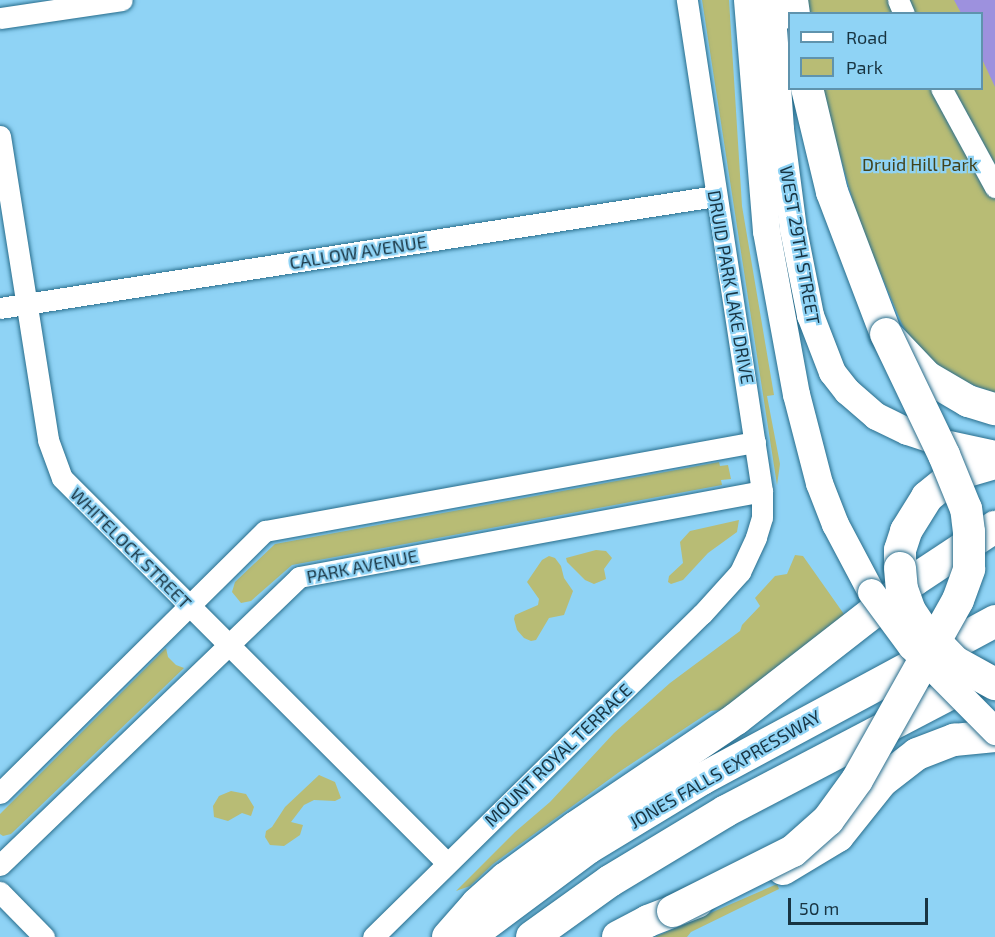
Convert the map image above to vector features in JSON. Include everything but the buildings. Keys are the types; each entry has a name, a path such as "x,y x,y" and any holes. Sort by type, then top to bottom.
{"highway":[{"path":"618,937 793,851 828,820 857,780 958,600 969,569 969,532 966,510 944,455 883,327 832,192 807,90"},
{"path":"883,327 907,359 934,382 968,401 995,409"},
{"path":"995,463 954,475 927,497 906,531 900,550 903,589 910,611 920,626 955,662 995,684"},
{"path":"448,937 477,904 505,879 576,827 736,719 924,573 995,527"},
{"name":"JONES FALLS EXPRESSWAY","path":"468,937 588,848 693,785 995,621"},
{"name":"JONES FALLS EXPRESSWAY","path":"532,937 610,881 726,811 995,670"},
{"path":"944,682 995,702"},
{"path":"673,911 788,867 812,854 838,836 882,781 917,754 954,740 995,736"}],"main road":[{"path":"747,0 766,231 777,303 805,431 819,483 835,524 871,592 911,646 944,682 995,731"},
{"name":"WEST 29TH STREET","path":"771,0 780,129 794,229 810,315 832,372 847,391 876,416 907,432 995,454"}],"street":[{"path":"0,18 122,0"},
{"name":"DRUID PARK LAKE DRIVE","path":"687,0 715,196 762,490 762,517 740,572"},
{"path":"942,90 995,188"},
{"name":"WHITELOCK STREET","path":"0,136 48,440 62,478 447,863"},
{"name":"CALLOW AVENUE","path":"0,308 715,196"},
{"path":"0,793 265,531 755,442"},
{"name":"PARK AVENUE","path":"0,864 299,577 762,490"},
{"name":"MOUNT ROYAL TERRACE","path":"373,937 694,622 740,572"},
{"path":"0,892 44,937"}],"green space":[{"path":"702,0 729,0 742,206 774,395 767,396 780,464 777,485"},
{"name":"Druid Hill Park","path":"807,0 995,0 995,393 951,377 914,346 902,324 859,222 821,90 983,90 983,12 809,12"},
{"path":"719,462 720,466 728,465 731,479 721,480 722,485 292,565 251,601 241,603 232,592 235,582 275,544"},
{"path":"739,520 737,532 708,553 683,580 671,584 668,582 669,576 683,563 680,542 690,531"},
{"path":"596,550 606,551 612,558 604,569 606,579 594,584 585,580 567,562 566,558"},
{"path":"795,555 803,556 846,617 725,715 719,710 711,711 622,770 493,864 470,886 456,891 515,832 550,802 614,733 670,683 740,631 742,625 760,606 755,598 775,576 787,574"},
{"path":"549,556 555,558 561,566 564,578 573,591 564,615 549,618 536,640 531,641 524,638 517,630 514,619 515,615 538,605 539,599 527,582 542,560"},
{"path":"166,648 168,657 176,665 184,668 11,834 3,836 0,834 0,814"},
{"path":"319,775 335,782 341,798 335,801 314,800 304,805 291,822 303,825 300,835 284,846 270,845 265,837 266,831 272,827 285,807"},
{"path":"231,791 246,794 254,807 251,816 242,813 228,821 214,817 213,806 219,796"},
{"path":"777,884 779,889 691,932 687,937 655,937"}],"shaded area":[{"path":"954,0 995,0 995,87 983,61 983,12 960,12"}]}
